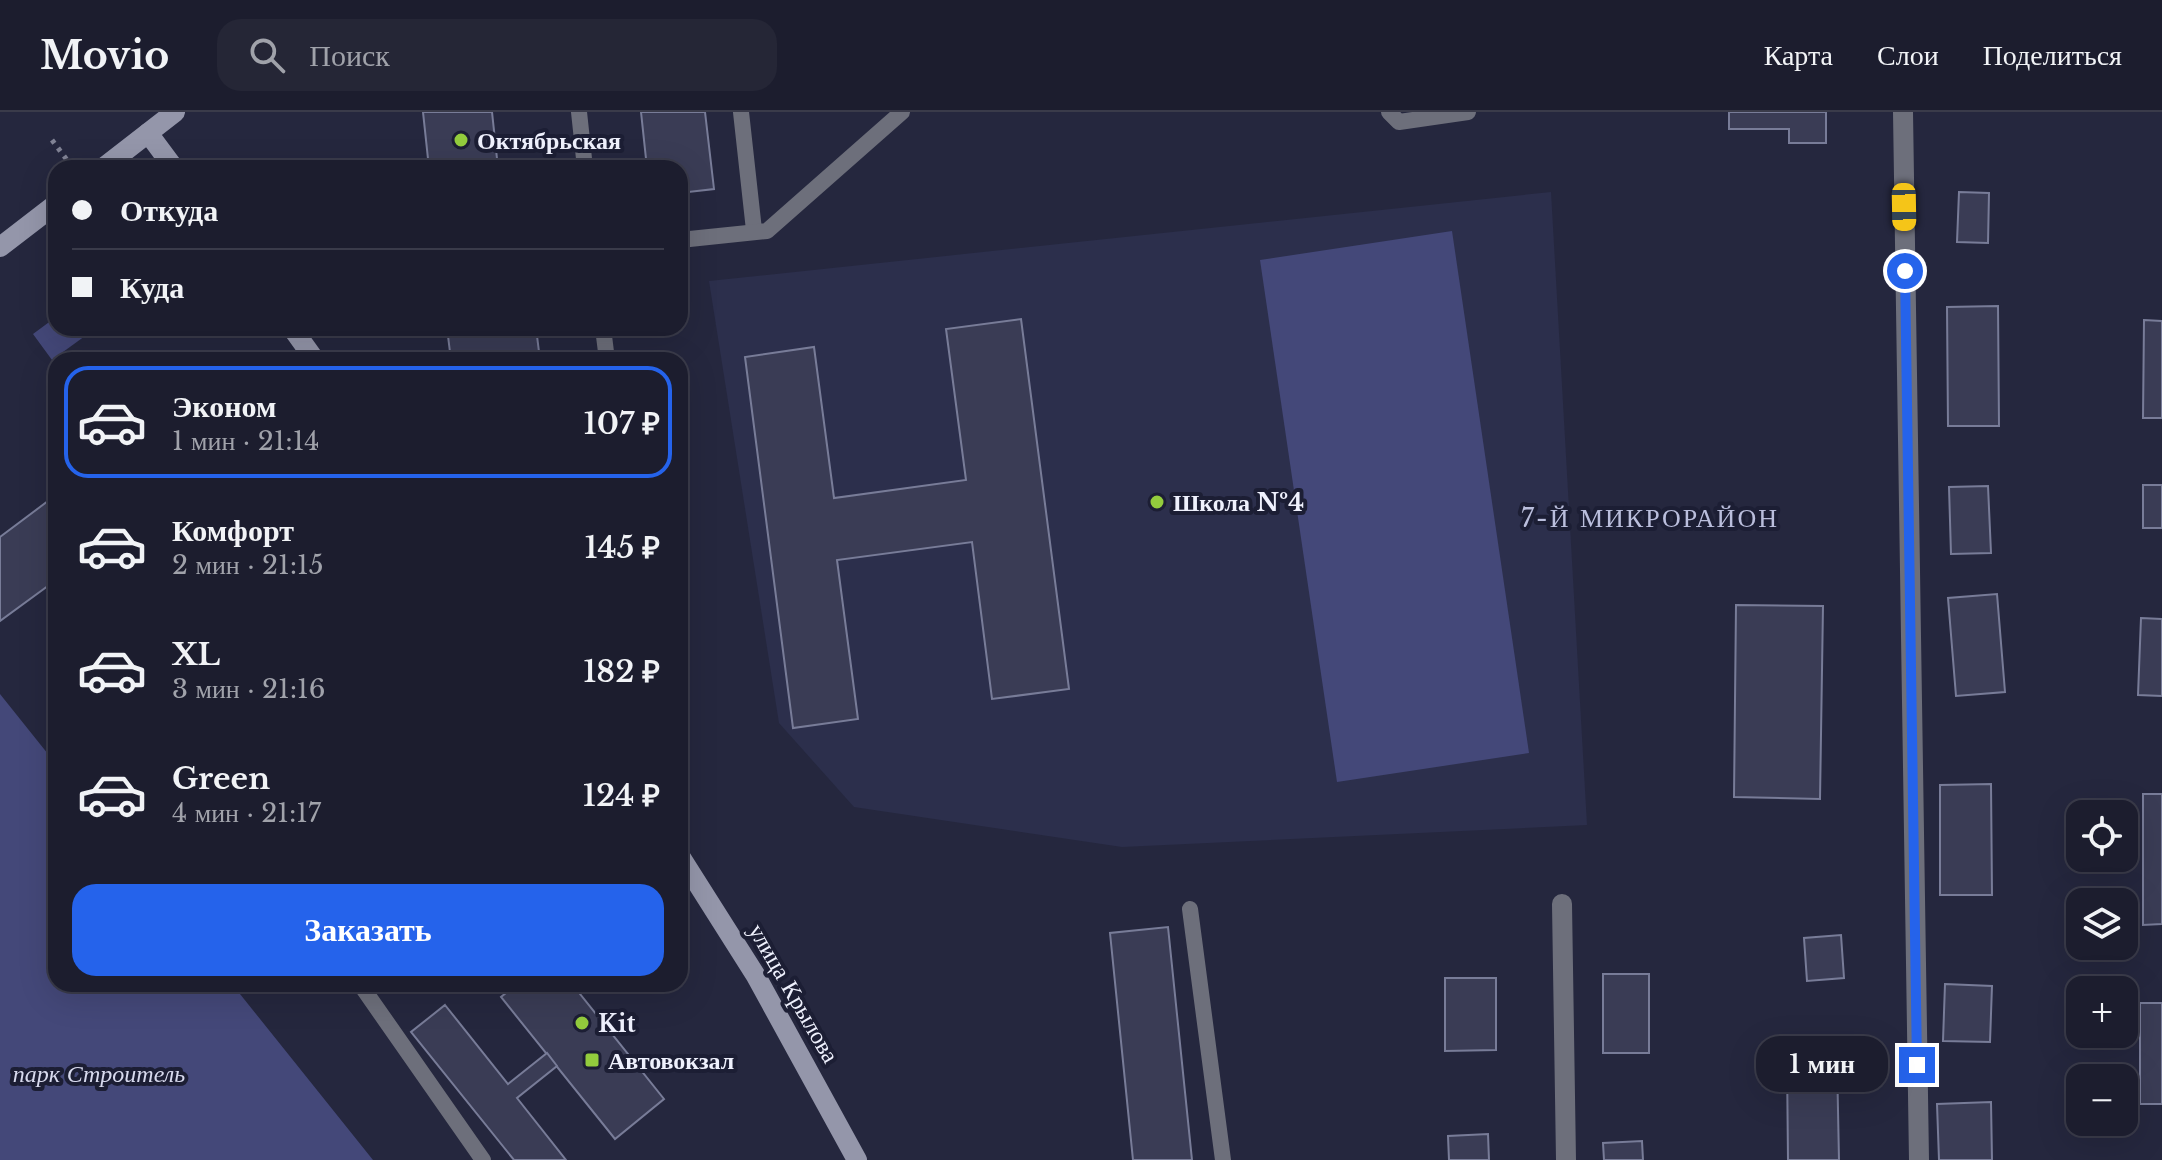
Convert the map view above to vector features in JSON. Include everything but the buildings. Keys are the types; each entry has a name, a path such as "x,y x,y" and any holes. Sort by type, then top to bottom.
{"main road":[{"path":"113,160 175,112"},
{"path":"148,133 168,160"},
{"path":"0,247 48,210"},
{"name":"улица Крылова","path":"688,869 756,976 857,1160"}],"street":[{"path":"1903,112 1919,1160"},
{"path":"1562,904 1566,1160"}],"lane":[{"path":"579,112 584,160"},
{"path":"741,112 754,230"},
{"path":"688,239 767,231 902,112"},
{"path":"1389,112 1399,122 1468,112"},
{"path":"1190,909 1223,1160"},
{"path":"366,992 483,1160"}],"path":[{"path":"52,140 67,160"}],"shaded area":[{"name":"Школа №4","path":"1551,192 1587,825 1122,847 854,807 779,723 709,281"}],"green space":[{"path":"1452,231 1529,753 1337,782 1260,260"},
{"path":"48,323 48,336 85,336 63,352 48,352 48,355 33,334"},
{"name":"парк Строитель","path":"0,694 48,754 48,992 238,992 373,1160 0,1160"}],"place":[{"name":"Октябрьская","path":"461,140"},
{"name":"Школа №4","path":"1157,502"},
{"name":"Kit","path":"582,1023"},
{"name":"Автовокзал","path":"592,1060"}],"district":[{"name":"7-Й МИКРОРАЙОН","path":"1650,518"}],"route":[{"path":"1905,271 1917,1065"}]}
